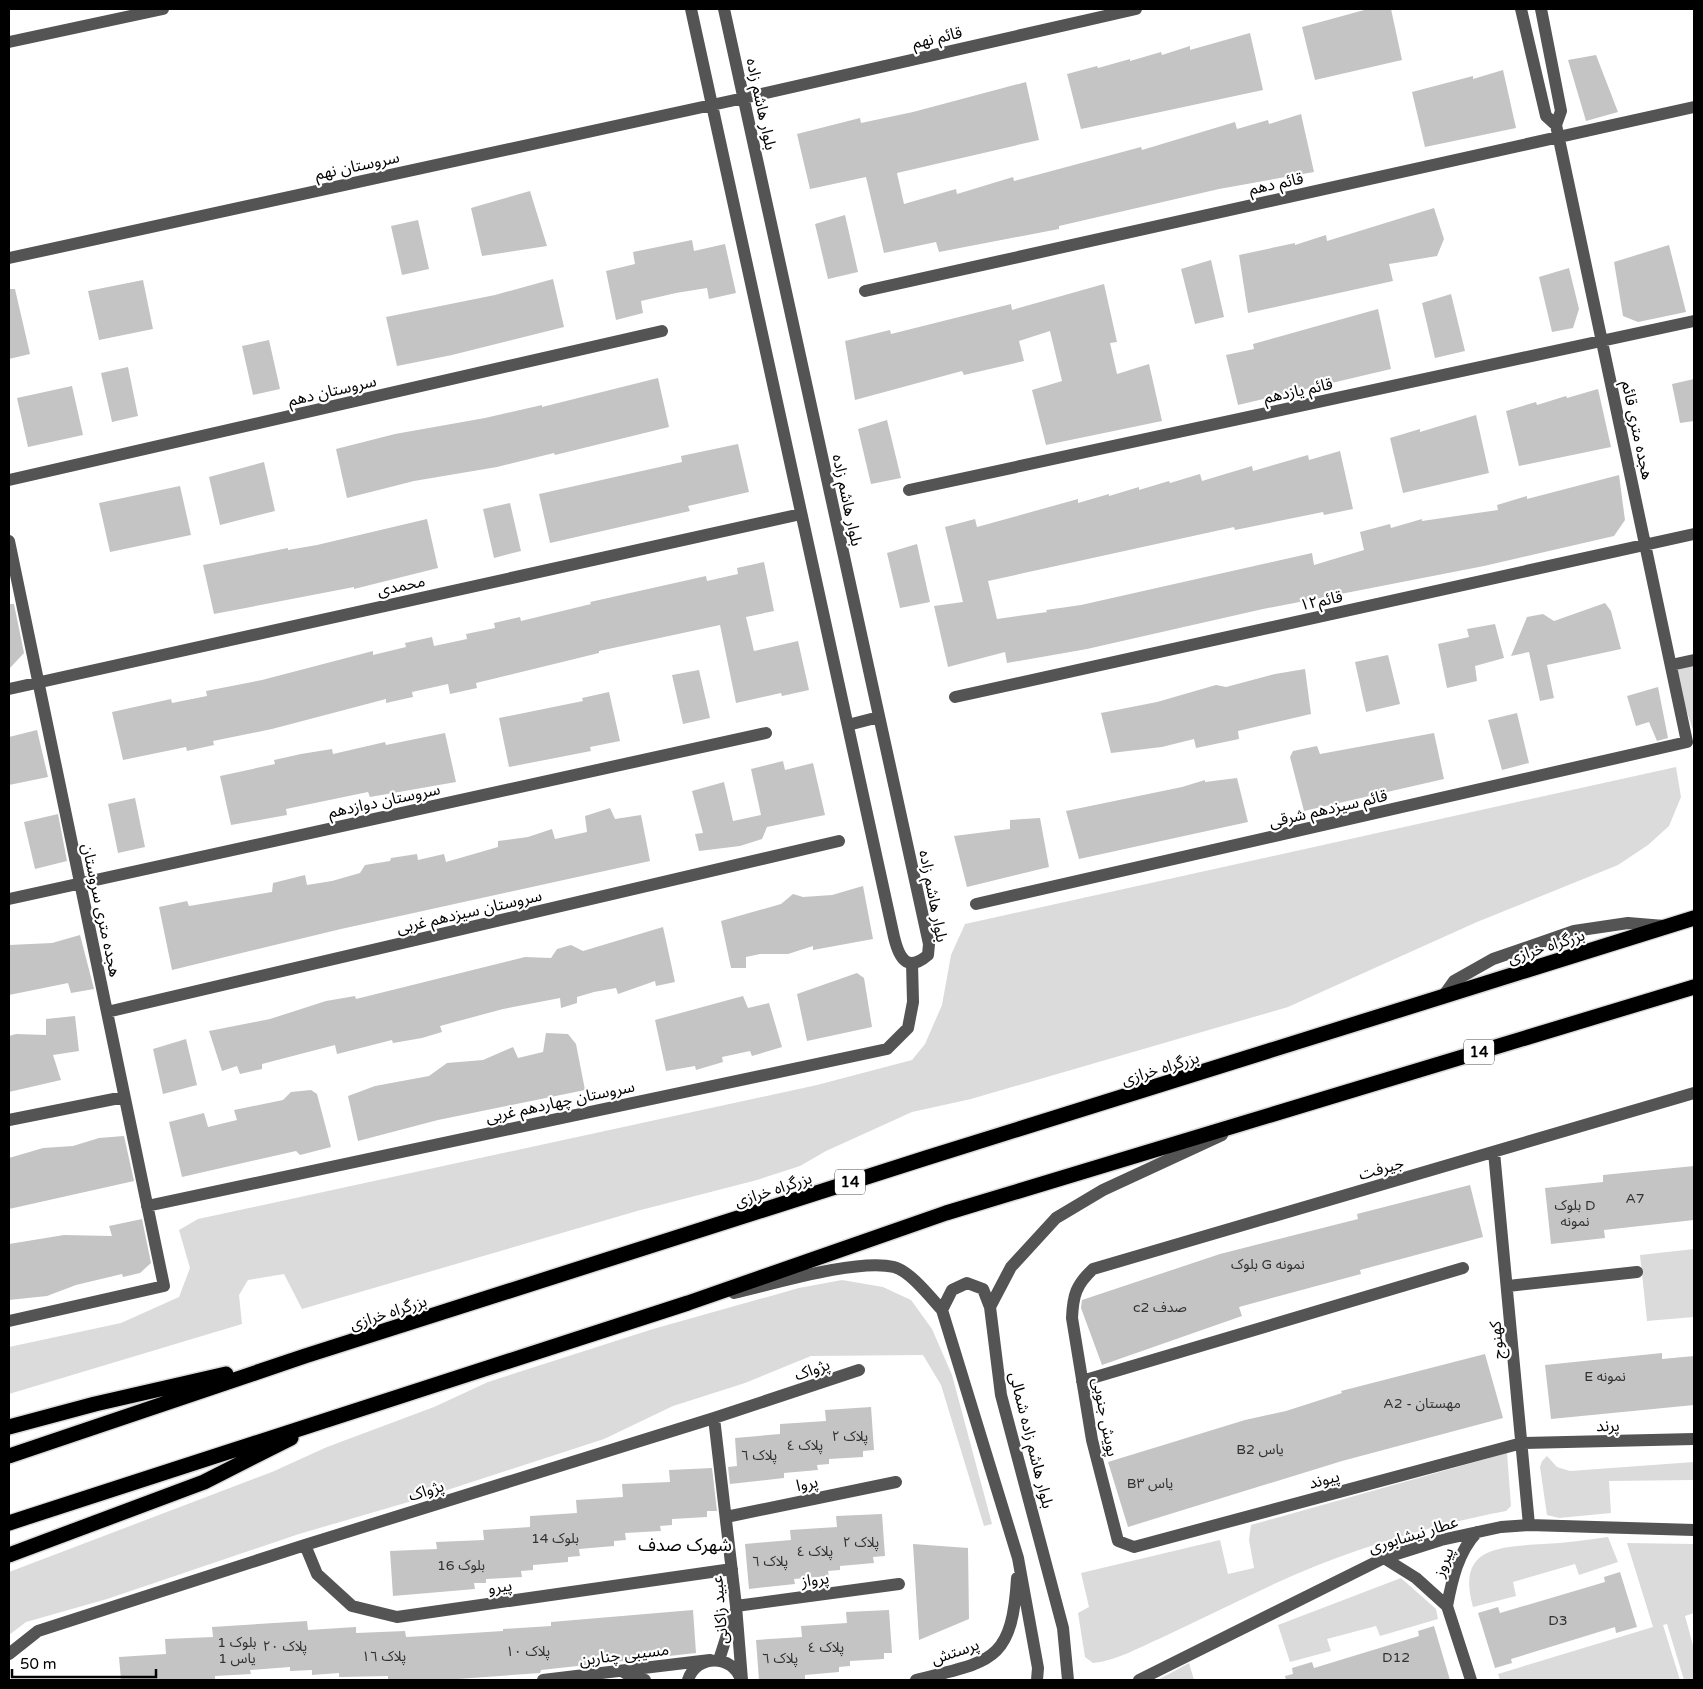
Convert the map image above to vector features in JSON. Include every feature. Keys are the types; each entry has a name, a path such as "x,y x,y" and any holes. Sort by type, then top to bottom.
{"highway":[{"name":"بزرگراه خرازی","path":"9,1456 305,1356 926,1158 1694,918"},
{"name":"14","path":"9,1523 688,1303 946,1214 1263,1116 1694,987"},
{"path":"9,1427 94,1404 305,1356"},
{"path":"9,1555 204,1482 336,1416"}],"street":[{"path":"9,42 163,9"},
{"path":"691,9 898,954 904,961 912,963"},
{"name":"بلوار هاشم زاده","path":"724,9 929,944 928,955 921,961 912,963"},
{"name":"قائم نهم","path":"712,105 1136,9"},
{"name":"هجده متری قائم","path":"1520,9 1546,116 1556,124"},
{"name":"هجده متری قائم","path":"1541,9 1562,111 1556,124 1687,742"},
{"name":"سروستان نهم","path":"9,258 712,105"},
{"name":"قائم دهم","path":"865,291 1694,107"},
{"name":"قائم یازدهم","path":"909,490 1694,321"},
{"name":"سروستان دهم","path":"9,480 662,332"},
{"name":"محمدی","path":"9,689 801,514"},
{"name":"قائم۱۲","path":"955,697 1694,534"},
{"name":"هجده متری سروستان","path":"9,541 164,1286 9,1320"},
{"path":"1671,665 1694,660"},
{"path":"848,725 879,717"},
{"name":"سروستان دوازدهم","path":"9,899 766,733"},
{"name":"قائم سیزدهم شرقی","path":"976,904 1687,742"},
{"name":"سروستان سیزدهم غربی","path":"107,1012 839,841"},
{"path":"1442,998 1454,981 1493,959 1574,932 1628,923 1666,926"},
{"name":"سروستان چهاردهم غربی","path":"147,1206 887,1049 908,1028 913,1002 912,963"},
{"name":"جيرفت","path":"1080,1281 1094,1270 1694,1094"},
{"path":"9,1120 124,1097"},
{"path":"990,1307 1011,1268 1056,1218 1103,1190 1263,1116"},
{"name":"كهنوج","path":"1494,1152 1529,1525"},
{"path":"688,1303 859,1266 895,1267 921,1286 942,1310 1018,1558 1038,1668 1038,1680"},
{"path":"1082,1381 1463,1268"},
{"path":"1508,1286 1637,1272"},
{"name":"پویش جنوبی","path":"1080,1281 1072,1304 1072,1318 1092,1440 1118,1541 1134,1547"},
{"path":"942,1310 952,1290 966,1283 983,1288 990,1307"},
{"name":"بلوار هاشم زاده شمالی","path":"990,1307 1001,1395 1063,1628 1068,1680"},
{"name":"پژواک","path":"9,1654 38,1631 305,1544 714,1418 859,1370"},
{"name":"عبید زاکانی","path":"714,1418 736,1606 741,1680"},
{"name":"پرند","path":"1522,1443 1694,1440"},
{"name":"پیوند","path":"1134,1547 1522,1443"},
{"name":"پروا","path":"726,1517 896,1482"},
{"name":"عطار نیشابوری","path":"1138,1680 1384,1558 1441,1540 1501,1527 1529,1525 1694,1530"},
{"name":"پیروز","path":"1384,1558 1416,1578 1447,1606 1456,1568 1469,1541 1478,1532"},
{"name":"پیرو","path":"305,1544 317,1574 352,1606 397,1617 732,1569"},
{"name":"پرستش","path":"916,1680 982,1663 994,1654 1004,1641 1015,1611 1018,1558"},
{"name":"پرواز","path":"736,1606 899,1584"},
{"path":"688,1680 693,1669 714,1660 736,1606"},
{"path":"1447,1606 1470,1680"},
{"path":"714,1660 734,1668 741,1680"},
{"name":"مسیبی چناربن","path":"543,1680 714,1660"},
{"path":"623,1672 645,1680"}],"shaded area":[{"path":"1694,660 1694,733 1671,665"},
{"path":"1676,767 1681,797 1669,826 1648,845 1618,865 1477,922 1288,1007 971,1099 912,1112 826,1151 800,1166 757,1180 637,1211 302,1309 284,1274 248,1280 239,1295 242,1324 9,1394 9,1347 121,1323 179,1297 190,1268 179,1230 198,1219 817,1085 912,1060 925,1044 942,1005 951,955 965,924"},
{"path":"1694,1249 1694,1317 1647,1321 1640,1255"},
{"path":"842,1280 883,1287 911,1300 932,1329 952,1375 992,1524 984,1526 941,1385 923,1355 811,1356 745,1383 673,1406 604,1439 429,1496 299,1534 107,1599 26,1622 9,1635 9,1572 272,1472 327,1447 434,1407 488,1382 653,1329 799,1288"},
{"path":"1507,1453 1511,1506 1506,1511 1388,1540 1330,1560 1274,1584 1119,1657 1093,1663 1085,1657 1078,1613 1089,1607 1081,1573 1220,1540 1228,1574 1254,1568 1249,1540 1251,1525"},
{"path":"1547,1456 1557,1467 1570,1471 1694,1462 1694,1480 1609,1481 1611,1513 1559,1518 1547,1515 1540,1467 1542,1461"},
{"path":"1608,1537 1618,1562 1579,1575 1575,1564 1513,1582 1516,1596 1473,1607 1469,1587 1470,1572 1476,1561 1485,1554 1497,1549 1511,1547"},
{"path":"1627,1543 1694,1544 1694,1613 1685,1616 1694,1649 1694,1680 1684,1680 1667,1624 1663,1625 1680,1680 1500,1680 1498,1674 1653,1627"},
{"path":"1401,1578 1436,1609 1438,1619 1380,1636 1376,1626 1327,1639 1331,1651 1290,1662 1278,1625"},
{"path":"1189,1663 1194,1680 1158,1680"}],"building":[{"path":"1368,9 1391,9 1402,60 1315,80 1302,27"},
{"path":"1250,33 1263,90 1081,129 1067,74 1130,59 1130,61 1161,52 1162,55 1190,46 1190,50"},
{"path":"1596,55 1618,112 1586,121 1568,60"},
{"path":"1503,70 1516,128 1425,147 1412,92 1473,76 1473,79"},
{"path":"1026,82 1039,140 897,173 904,204 956,189 957,194 1013,177 1014,181 1141,147 1142,150 1235,122 1237,129 1268,120 1269,124 1301,114 1314,172 1219,189 1059,226 1059,229 939,252 936,242 884,253 866,177 810,189 797,134 860,118 861,123 913,112"},
{"path":"530,191 547,246 482,256 471,208"},
{"path":"1434,208 1444,239 1437,256 1389,264 1393,281 1248,313 1239,255 1295,243 1295,245 1326,235 1327,241"},
{"path":"845,215 858,272 828,279 815,224"},
{"path":"418,220 429,269 402,275 391,226"},
{"path":"692,240 694,251 725,244 736,293 709,299 707,288 676,293 641,301 643,313 616,320 606,271 635,264 633,252"},
{"path":"1669,245 1686,312 1638,322 1623,316 1614,262"},
{"path":"1211,260 1224,317 1195,324 1181,269"},
{"path":"1569,268 1579,309 1573,328 1552,332 1539,277"},
{"path":"553,279 564,327 452,355 397,366 386,317 495,295"},
{"path":"143,280 153,329 99,340 88,291"},
{"path":"1104,284 1117,342 1110,343 1117,374 1149,364 1162,421 1046,445 1032,390 1062,381 1050,331 1019,341 1024,361 964,375 962,371 855,400 845,341 890,330 891,334 1011,304 1012,310"},
{"path":"9,289 15,289 30,354 9,359"},
{"path":"1451,294 1465,351 1435,358 1422,303"},
{"path":"1378,309 1391,369 1238,405 1226,355 1254,349 1253,344"},
{"path":"269,340 280,389 253,395 242,346"},
{"path":"128,367 138,416 112,422 101,373"},
{"path":"658,378 669,427 555,455 554,453 497,467 414,481 347,498 336,449 395,434 485,418 542,405 542,407"},
{"path":"1694,379 1694,421 1680,423 1672,384"},
{"path":"72,386 83,435 28,447 17,398"},
{"path":"1598,389 1611,447 1519,466 1506,411 1536,402 1537,405"},
{"path":"1476,415 1489,473 1403,493 1390,438 1420,429 1420,432"},
{"path":"887,420 901,478 871,484 858,429"},
{"path":"738,444 749,492 688,506 690,511 550,543 539,494 682,462 681,456"},
{"path":"1340,451 1353,509 1324,515 1323,512 1235,530 1234,527 988,581 997,619 1081,605 1312,553 1314,565 1364,550 1360,532 1390,524 1391,528 1422,519 1422,521 1498,510 1497,505 1527,496 1527,499 1619,475 1625,520 1614,536 1484,566 1263,609 1087,649 1007,663 1005,652 948,667 934,606 963,602 945,527 975,519 977,527 1078,499 1078,503 1139,487 1139,490 1169,481 1170,483 1200,474 1202,481 1252,466 1253,471 1308,455 1309,460"},
{"path":"264,462 275,511 220,525 209,477"},
{"path":"180,486 191,535 110,552 99,503"},
{"path":"510,503 521,551 494,558 483,509"},
{"path":"427,519 438,568 354,589 354,587 214,614 203,565 288,548 288,550 317,545"},
{"path":"917,544 930,602 900,608 887,553"},
{"path":"764,562 774,611 746,617 754,651 798,641 809,690 782,696 781,693 736,703 720,625 599,651 599,653 476,683 477,688 450,694 448,684 412,692 413,697 386,703 386,699 272,729 213,741 214,745 187,751 186,747 123,760 112,712 171,699 172,703 207,696 206,691 262,680 373,651 373,655 406,647 405,643 432,637 434,646 467,639 466,634 495,628 494,623 520,617 521,621 591,604 590,602 706,576 707,581 738,574 737,568"},
{"path":"1605,603 1611,611 1621,649 1547,665 1554,698 1540,701 1529,652 1511,656 1527,617 1543,614 1554,621"},
{"path":"9,604 14,604 24,653 9,669"},
{"path":"1495,624 1504,658 1475,666 1477,681 1447,688 1438,644 1469,637 1467,629"},
{"path":"1388,655 1400,704 1366,712 1355,662"},
{"path":"1305,669 1311,714 1238,731 1239,739 1196,748 1194,739 1162,747 1111,753 1101,713 1157,702 1216,685 1226,687 1275,674"},
{"path":"699,670 710,718 683,724 672,675"},
{"path":"1658,687 1668,738 1657,741 1649,722 1636,726 1627,696"},
{"path":"609,692 620,741 590,747 591,751 509,767 499,718 583,701 582,698"},
{"path":"1517,713 1529,763 1502,770 1488,720"},
{"path":"37,730 48,777 9,785 9,737"},
{"path":"445,733 456,782 370,797 368,792 286,809 287,815 231,825 220,776 275,764 274,760 301,754 332,749 333,754 385,742 386,745"},
{"path":"1434,733 1444,779 1304,811 1290,757 1293,751 1317,746 1320,754"},
{"path":"783,761 785,770 813,763 825,815 767,827 762,839 740,846 699,851 695,834 703,833 692,791 724,782 733,821 761,815 751,769"},
{"path":"1237,778 1248,822 1079,859 1066,811 1182,787 1205,780 1205,782"},
{"path":"135,798 145,847 118,853 108,804"},
{"path":"610,808 615,819 641,815 650,861 341,929 172,970 159,907 187,901 189,906 272,892 273,883 305,875 307,885 332,881 360,873 365,865 390,861 391,858 417,854 418,860 444,854 446,862 498,847 498,841 528,837 552,829 555,839 587,832 585,816"},
{"path":"58,814 67,861 35,869 24,822"},
{"path":"1040,818 1049,867 967,887 954,836 1010,829 1010,820"},
{"path":"863,886 873,939 813,950 813,946 788,954 760,954 746,957 746,968 731,968 721,921 781,904 793,894 803,897 832,895"},
{"path":"663,927 675,982 656,986 655,981 618,994 616,988 594,992 577,997 577,1003 561,1008 560,998 503,1009 440,1026 442,1032 422,1038 393,1043 392,1040 337,1054 335,1045 262,1064 262,1069 240,1074 237,1066 222,1071 209,1031 270,1019 326,1001 355,996 356,999 525,957 551,958 557,949 571,945 583,951"},
{"path":"80,935 94,989 71,993 68,983 9,995 9,945 52,943"},
{"path":"857,973 864,978 872,1027 807,1041 797,994"},
{"path":"743,996 748,1008 769,1003 782,1047 752,1056 750,1051 722,1057 723,1062 696,1070 695,1066 666,1071 655,1020"},
{"path":"75,1016 79,1051 53,1055 61,1080 9,1092 9,1036 16,1034 46,1035 46,1019"},
{"path":"546,1033 568,1034 576,1044 585,1090 438,1120 358,1141 348,1096 375,1086 429,1076 447,1063 483,1060 513,1047 518,1058 543,1052"},
{"path":"186,1039 197,1085 163,1094 153,1049"},
{"path":"311,1090 317,1094 331,1147 300,1155 296,1151 182,1177 169,1122 204,1113 208,1127 237,1120 234,1110 283,1100 291,1092"},
{"path":"124,1136 134,1181 9,1209 9,1158 43,1148 73,1146 99,1138"},
{"path":"1694,1166 1694,1220 1604,1230 1605,1238 1551,1244 1545,1188 1603,1182 1603,1175"},
{"path":"1470,1185 1483,1237 1360,1270 1361,1274 1239,1307 1242,1316 1102,1365 1081,1308 1082,1300 1220,1254 1358,1219 1357,1214"},
{"path":"142,1219 151,1263 140,1273 123,1277 122,1274 76,1285 47,1296 9,1300 9,1244 64,1235 112,1236 109,1226"},
{"name":"E نمونه","path":"1662,1353 1662,1359 1694,1356 1694,1405 1551,1419 1545,1365"},
{"path":"1485,1354 1503,1418 1342,1461 1128,1527 1108,1462 1245,1420 1286,1411 1342,1393 1341,1391"},
{"path":"871,1407 874,1450 863,1451 863,1457 829,1459 829,1464 817,1465 818,1470 784,1473 784,1478 730,1484 728,1467 737,1466 735,1438 780,1434 780,1424 826,1421 825,1410"},
{"path":"712,1468 717,1511 707,1511 707,1517 672,1519 672,1525 660,1526 661,1531 625,1533 626,1540 614,1541 614,1546 579,1549 580,1556 568,1557 568,1562 533,1565 533,1570 521,1571 522,1577 486,1579 486,1583 474,1583 475,1589 393,1596 390,1551 437,1549 436,1542 484,1540 483,1530 530,1527 530,1516 577,1513 576,1500 623,1497 622,1484 670,1482 669,1470"},
{"path":"882,1514 885,1556 873,1557 874,1563 840,1566 840,1570 828,1571 829,1576 794,1579 795,1584 749,1589 745,1544 791,1540 790,1530 837,1527 836,1516"},
{"path":"913,1544 968,1548 969,1619 919,1640"},
{"path":"1620,1572 1637,1627 1616,1633 1615,1627 1511,1659 1512,1663 1495,1668 1478,1613 1498,1607 1500,1613 1605,1582 1604,1577"},
{"path":"693,1610 696,1653 541,1670 540,1673 444,1680 388,1680 388,1676 339,1677 339,1673 312,1675 312,1670 290,1671 290,1667 250,1670 251,1674 215,1676 215,1680 121,1680 119,1657 166,1654 165,1639 213,1637 212,1627 307,1621 308,1630 356,1627 356,1633 405,1631 406,1637 503,1631 503,1629 551,1626 551,1622"},
{"path":"889,1610 892,1653 884,1653 884,1659 850,1661 850,1666 839,1667 839,1672 805,1675 805,1680 759,1680 756,1640 802,1637 801,1626 847,1623 846,1612"},
{"path":"1434,1626 1450,1680 1286,1680 1285,1676 1293,1674 1292,1668 1312,1662 1314,1668 1419,1636 1418,1631"}],"district":[{"name":"شهرک صدف","path":"685,1545"}]}
